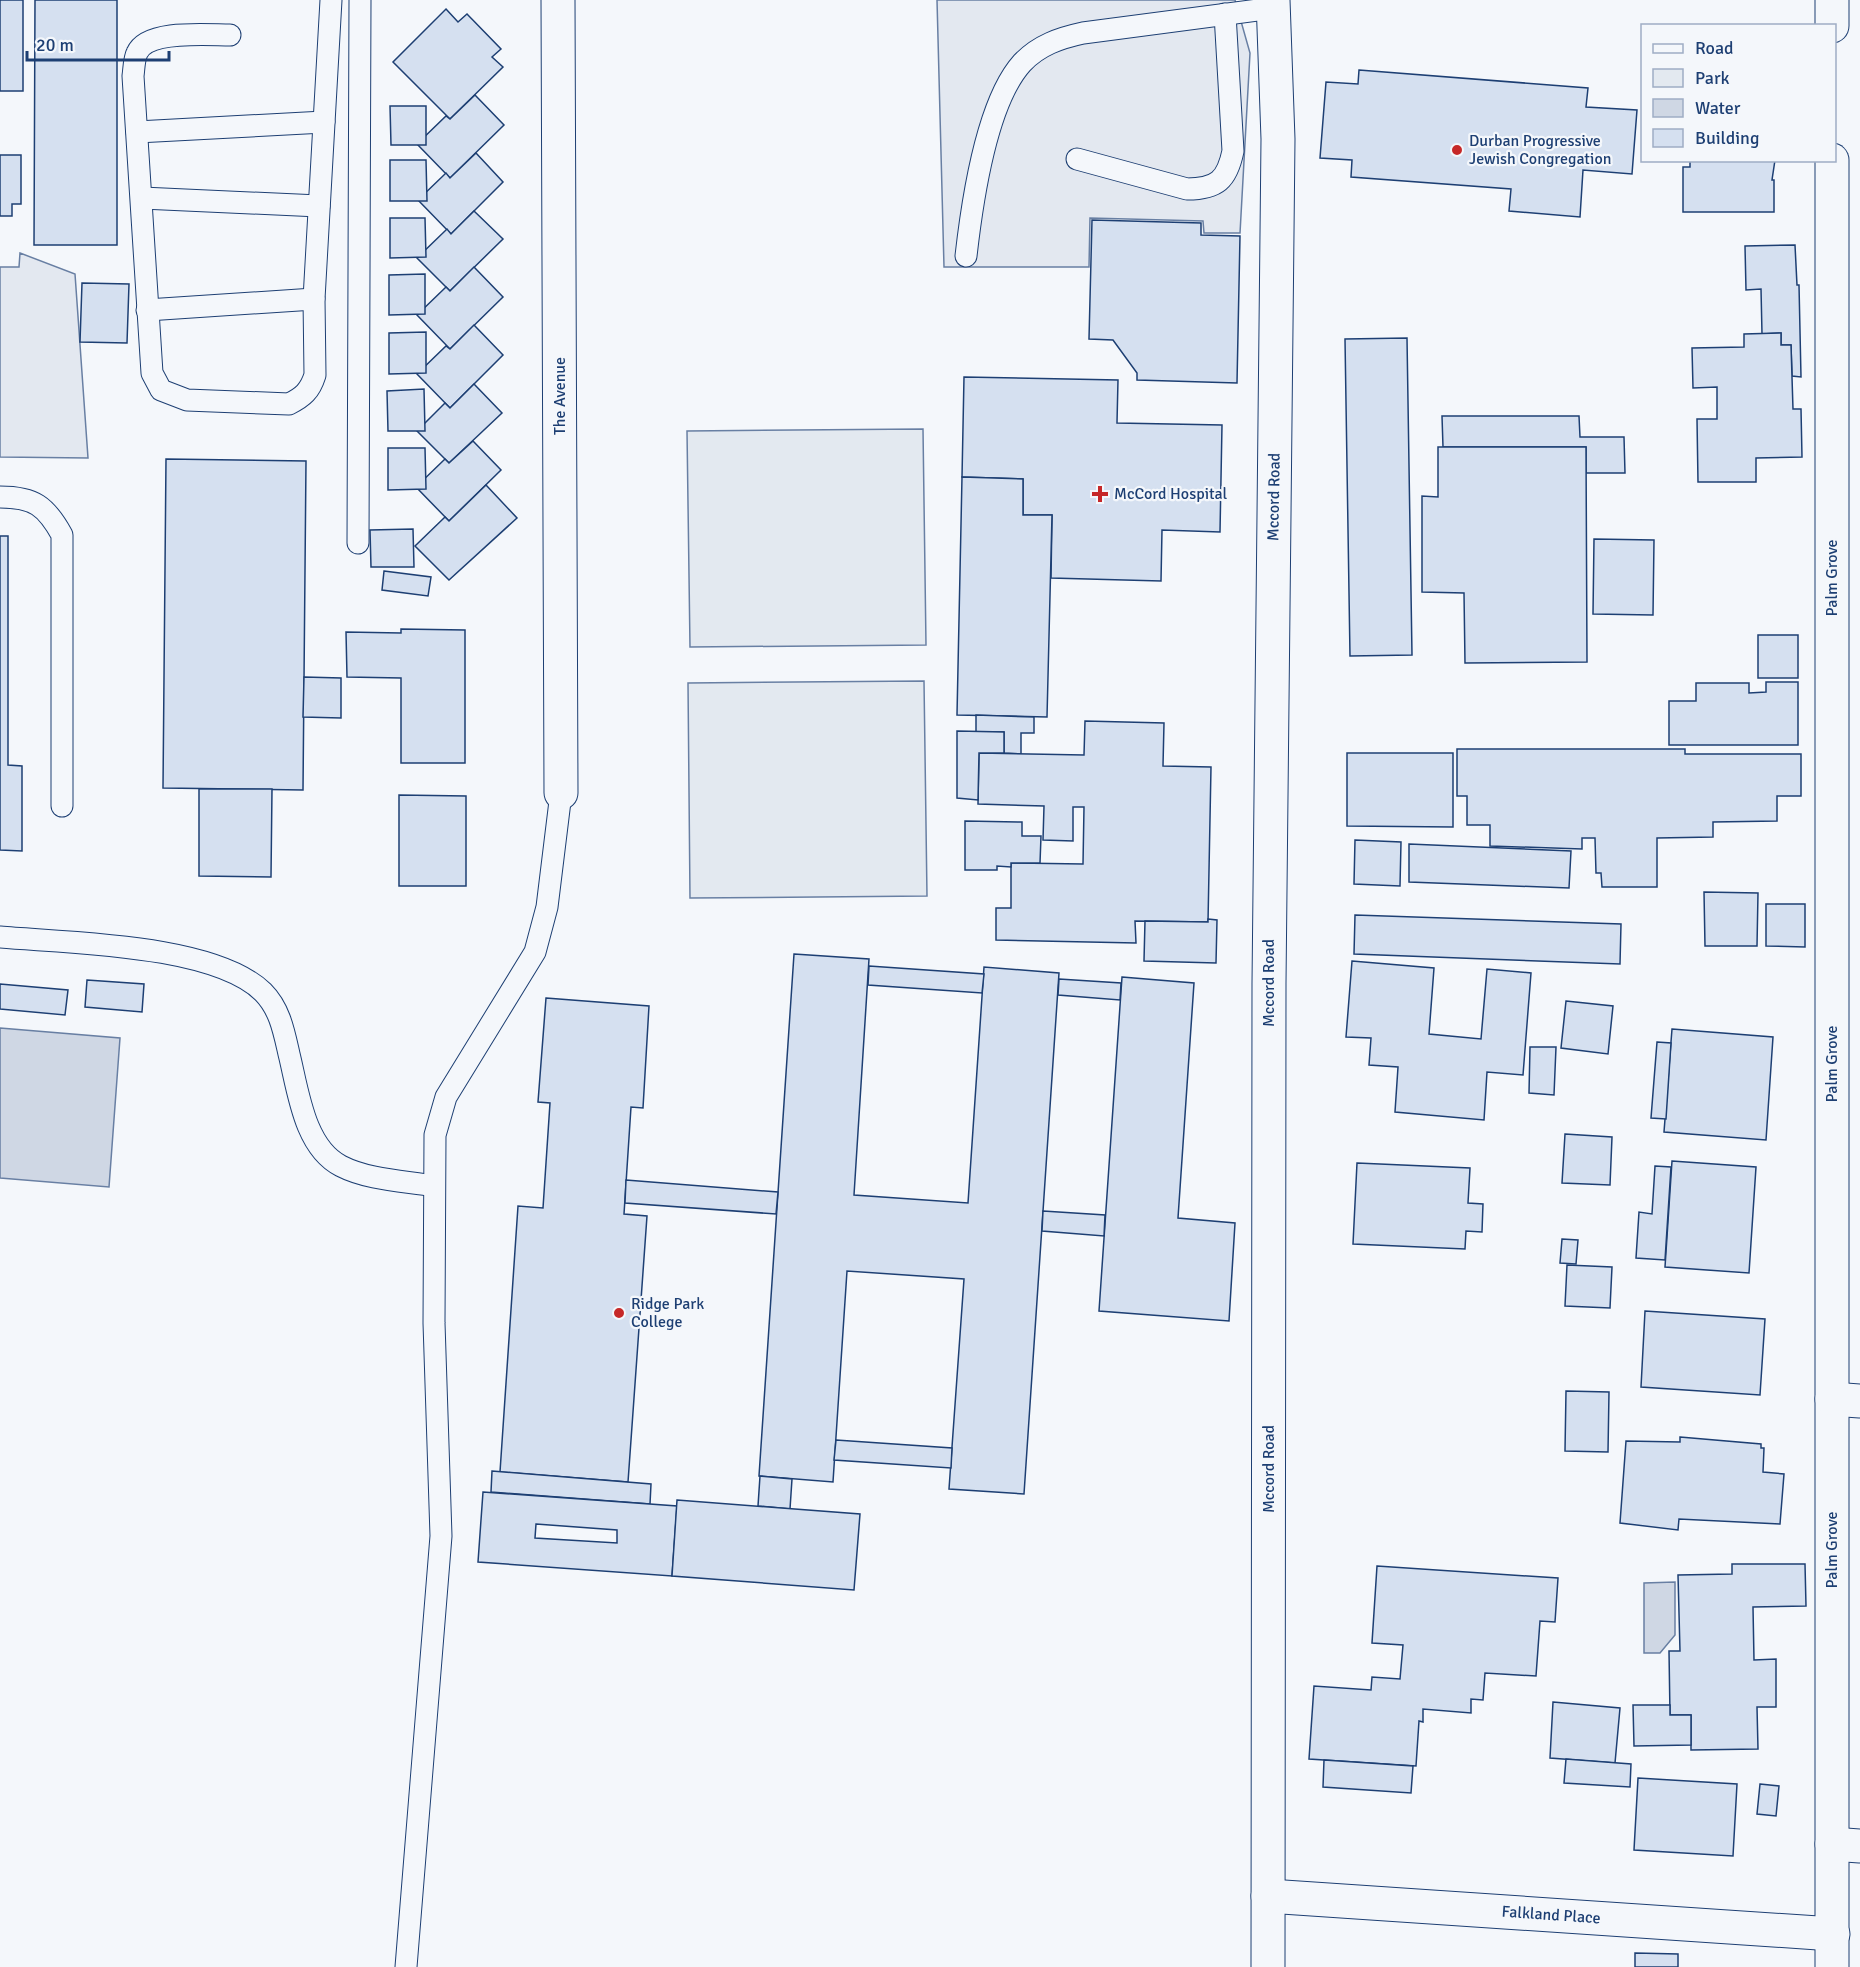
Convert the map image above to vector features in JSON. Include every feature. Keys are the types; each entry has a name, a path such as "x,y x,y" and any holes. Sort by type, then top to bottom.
{"street":[{"name":"The Avenue","path":"558,0 561,793"},
{"path":"1832,0 1832,24"},
{"name":"Mccord Road","path":"1268,1967 1269,984 1278,151 1273,4"},
{"name":"Palm Grove","path":"1832,162 1846,1400 1846,1845 1833,1934 1832,1967"},
{"name":"Falkland Place","path":"1268,1896 1833,1934"}],"lane":[{"path":"230,35 185,35 148,40 137,52 133,76 152,373 161,390 187,400 289,404 303,396 311,387 315,375 314,299 332,0"},
{"path":"358,543 360,0"},
{"path":"966,256 974,189 987,139 1004,93 1022,63 1054,39 1225,14 1273,4"},
{"path":"1077,159 1187,189 1203,189 1217,183 1229,171 1233,151 1225,14"},
{"path":"137,132 324,122"},
{"path":"142,198 319,207"},
{"path":"147,310 314,299"},
{"path":"0,497 20,497 38,503 54,520 62,535 62,806"},
{"path":"406,1967 441,1536 434,1323 435,1135 446,1097 535,952 547,907 561,793"},
{"path":"0,937 154,952 209,964 238,975 263,993 281,1019 299,1098 311,1131 322,1150 340,1166 369,1175 434,1186"}],"green space":[{"path":"923,429 926,645 690,647 687,431"},
{"path":"924,681 927,896 690,898 688,683"}],"shaded area":[{"path":"937,0 1235,0 1250,53 1240,233 1204,233 1203,221 1090,218 1089,267 944,267"},
{"path":"20,253 75,274 88,458 0,457 0,267 19,267"}],"water":[{"path":"0,1028 120,1038 109,1187 0,1178"},
{"path":"1675,1582 1675,1635 1660,1653 1644,1653 1644,1583"}],"building":[{"path":"0,0 23,0 23,91 0,91"},
{"path":"35,0 117,0 117,245 34,245"},
{"path":"446,9 458,22 467,14 501,49 492,57 503,67 450,119 393,62"},
{"path":"1359,70 1588,88 1586,107 1637,110 1632,174 1583,170 1580,217 1509,211 1511,189 1351,177 1352,160 1320,158 1326,82 1358,84"},
{"path":"475,95 504,125 450,178 417,144 446,116 450,119"},
{"path":"390,106 426,106 426,145 391,145"},
{"path":"476,153 503,182 451,234 418,200 446,173 450,178"},
{"path":"0,155 21,155 21,204 12,204 12,216 0,216"},
{"path":"390,160 426,160 427,201 390,201"},
{"path":"1690,162 1775,162 1772,180 1774,180 1774,212 1683,212 1683,167 1690,167"},
{"path":"474,211 503,239 450,291 417,258 447,229 451,234"},
{"path":"390,218 425,218 426,257 390,258"},
{"path":"1092,220 1201,223 1201,235 1240,236 1237,383 1137,380 1137,373 1113,340 1089,339"},
{"path":"1795,245 1797,285 1799,285 1801,377 1792,376 1791,345 1781,345 1781,333 1762,334 1761,289 1746,290 1745,246"},
{"path":"474,267 503,297 450,349 417,315 446,287 450,291"},
{"path":"425,274 425,314 389,315 389,275"},
{"path":"82,283 129,284 127,343 80,342"},
{"path":"474,325 503,355 450,408 417,374 446,346 450,349"},
{"path":"426,332 426,373 389,374 389,333"},
{"path":"1781,333 1781,345 1791,345 1793,409 1801,409 1802,457 1756,458 1756,482 1698,482 1697,419 1717,419 1717,387 1693,388 1692,348 1744,347 1744,334"},
{"path":"1407,338 1412,655 1350,656 1345,339"},
{"path":"964,377 1118,380 1117,423 1222,425 1220,532 1162,530 1161,581 1051,578 1052,515 1023,515 1023,479 962,477"},
{"path":"474,384 502,413 449,463 417,431 445,403 450,408"},
{"path":"424,389 425,431 388,431 387,391"},
{"path":"1442,416 1579,416 1580,437 1624,437 1625,473 1586,473 1586,447 1443,447"},
{"path":"473,441 501,470 449,521 416,487 445,459 449,463"},
{"path":"1438,447 1586,447 1587,662 1465,663 1464,593 1422,592 1422,496 1438,497"},
{"path":"388,448 425,448 426,489 388,490"},
{"path":"166,459 306,461 303,790 163,788"},
{"path":"962,477 1023,479 1023,515 1052,515 1047,717 957,715"},
{"path":"486,485 517,518 449,580 415,546 445,517 449,521"},
{"path":"413,529 414,567 371,567 370,530"},
{"path":"0,536 8,536 8,765 22,766 22,851 0,850"},
{"path":"1594,539 1654,540 1653,615 1593,614"},
{"path":"384,571 431,577 428,596 382,590"},
{"path":"401,629 465,630 465,763 401,763 401,678 347,677 346,632 401,633"},
{"path":"1758,635 1798,635 1798,678 1758,678"},
{"path":"304,677 341,678 341,718 303,717"},
{"path":"1766,682 1798,682 1798,745 1669,745 1669,701 1696,701 1696,683 1749,683 1749,693 1766,692"},
{"path":"976,715 1034,717 1034,733 1021,733 1021,754 1004,753 1004,732 976,732"},
{"path":"1085,721 1164,723 1163,766 1211,767 1208,922 1135,921 1136,943 996,940 996,908 1011,908 1011,863 1083,864 1084,807 1073,807 1073,841 1043,840 1044,806 978,804 979,753 1084,755"},
{"path":"957,731 1004,732 1004,753 979,753 978,800 957,798"},
{"path":"1457,749 1685,749 1685,754 1801,754 1801,796 1777,796 1777,821 1713,822 1713,837 1657,838 1657,887 1602,887 1601,873 1596,873 1595,838 1582,838 1582,849 1490,846 1490,825 1467,825 1467,796 1457,796"},
{"path":"1347,753 1453,753 1453,827 1347,826"},
{"path":"199,789 272,789 271,877 199,876"},
{"path":"399,795 466,796 466,886 399,886"},
{"path":"965,821 1022,822 1022,836 1041,836 1040,863 1011,863 1011,867 997,866 997,870 965,870"},
{"path":"1355,840 1401,842 1400,886 1354,884"},
{"path":"1409,844 1571,851 1569,888 1409,882"},
{"path":"1704,892 1758,893 1757,946 1705,946"},
{"path":"1766,904 1805,904 1805,947 1766,946"},
{"path":"1355,915 1621,924 1620,964 1354,954"},
{"path":"1208,919 1217,920 1216,963 1144,961 1145,921 1208,922"},
{"path":"794,954 869,959 854,1195 968,1203 984,967 1059,973 1024,1494 949,1489 964,1279 847,1271 833,1482 759,1476"},
{"path":"1352,961 1434,968 1429,1034 1481,1039 1487,969 1531,973 1523,1075 1487,1072 1484,1120 1395,1112 1398,1067 1369,1065 1371,1038 1346,1037"},
{"path":"869,966 984,974 982,993 868,985"},
{"path":"1122,977 1194,983 1178,1218 1235,1223 1229,1321 1099,1311"},
{"path":"1059,979 1121,983 1120,1000 1058,995"},
{"path":"87,980 144,984 142,1012 85,1007"},
{"path":"0,984 68,990 65,1015 0,1009"},
{"path":"546,998 649,1006 643,1108 631,1107 624,1214 647,1216 628,1482 500,1472 518,1206 543,1208 550,1103 538,1102"},
{"path":"1566,1001 1613,1006 1608,1054 1561,1048"},
{"path":"1672,1029 1773,1037 1766,1140 1664,1132"},
{"path":"1657,1042 1671,1043 1666,1119 1651,1118"},
{"path":"1530,1047 1556,1047 1554,1095 1529,1093"},
{"path":"1565,1134 1612,1137 1610,1185 1562,1183"},
{"path":"1672,1161 1756,1167 1749,1273 1665,1267"},
{"path":"1357,1163 1470,1168 1468,1203 1483,1204 1482,1232 1466,1231 1465,1249 1353,1244"},
{"path":"1655,1166 1671,1167 1665,1260 1636,1258 1639,1212 1652,1214"},
{"path":"626,1180 778,1192 776,1214 625,1203"},
{"path":"1043,1211 1105,1215 1104,1236 1042,1231"},
{"path":"1562,1239 1578,1240 1576,1264 1560,1263"},
{"path":"1567,1265 1612,1267 1610,1308 1565,1306"},
{"path":"1645,1311 1765,1319 1760,1395 1641,1387"},
{"path":"1566,1391 1609,1392 1608,1452 1565,1451"},
{"path":"1680,1437 1761,1444 1761,1448 1764,1448 1763,1472 1784,1474 1780,1524 1679,1519 1678,1530 1620,1523 1626,1441 1680,1442"},
{"path":"836,1440 952,1448 951,1468 834,1460"},
{"path":"492,1471 651,1484 650,1504 491,1492"},
{"path":"760,1476 792,1479 790,1509 758,1506"},
{"path":"483,1492 677,1506 672,1576 478,1562","holes":["536,1524 617,1530 617,1543 535,1538"]},
{"path":"677,1500 860,1514 854,1590 672,1576"},
{"path":"1732,1564 1805,1564 1806,1606 1753,1607 1754,1660 1776,1659 1776,1707 1757,1707 1758,1749 1691,1750 1691,1715 1670,1715 1669,1651 1680,1651 1678,1575 1732,1574"},
{"path":"1377,1566 1558,1578 1555,1622 1540,1621 1536,1676 1485,1673 1483,1700 1471,1699 1471,1713 1423,1709 1423,1722 1419,1721 1416,1766 1309,1759 1314,1686 1371,1690 1372,1677 1400,1679 1403,1645 1372,1643"},
{"path":"1553,1702 1620,1708 1615,1763 1550,1758"},
{"path":"1633,1705 1670,1705 1670,1715 1691,1715 1691,1745 1634,1746"},
{"path":"1566,1759 1631,1764 1630,1787 1564,1783"},
{"path":"1324,1760 1413,1766 1411,1793 1323,1787"},
{"path":"1638,1778 1737,1784 1733,1856 1634,1850"},
{"path":"1760,1784 1779,1786 1776,1816 1757,1814"},
{"path":"1635,1953 1678,1954 1678,1967 1635,1967"}],"place":[{"name":"Durban Progressive Jewish Congregation","path":"1457,150"},
{"name":"McCord Hospital","path":"1100,494"},
{"name":"Ridge Park College","path":"619,1313"}]}
